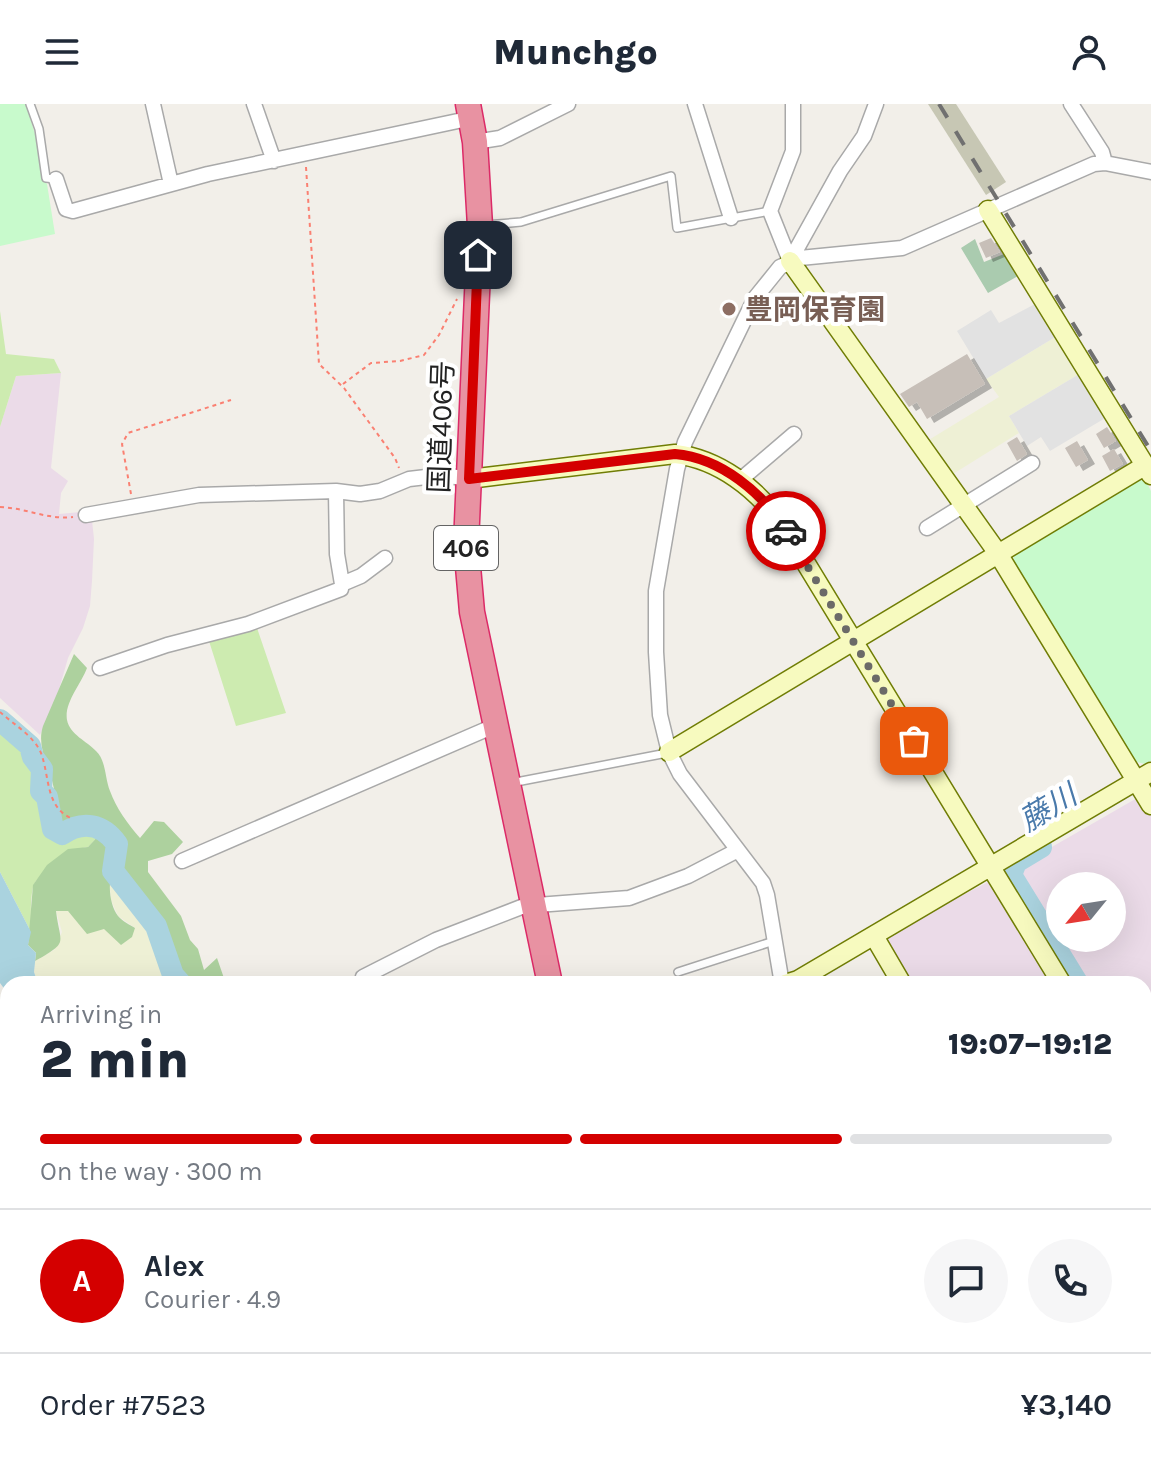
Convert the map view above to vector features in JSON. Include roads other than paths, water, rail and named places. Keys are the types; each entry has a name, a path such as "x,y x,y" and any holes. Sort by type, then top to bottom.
{"highway":[{"name":"国道406号","path":"470,111 480,226 467,579 494,726 548,976"}],"street":[{"path":"153,104 171,184"},
{"path":"254,104 274,161"},
{"path":"475,142 500,138 568,104"},
{"path":"695,104 731,218"},
{"path":"793,104 793,151 770,211 790,261 997,552 1144,777 1151,805"},
{"path":"790,261 840,171 864,136 876,104"},
{"path":"1071,104 1102,152 1105,163"},
{"path":"56,179 66,209 73,211 171,184 306,155 470,111"},
{"path":"781,976 763,883 689,787 669,752 660,715 656,591 680,454 755,298 774,273 790,261 809,256 902,248 1079,169 1105,163 1151,172"},
{"path":"669,752 997,552 1148,470 988,210"},
{"path":"739,481 794,434"},
{"path":"86,515 199,495 336,491 360,494 404,480 443,475 469,479 680,454 711,464 760,498 782,524 1057,976"},
{"path":"927,528 1032,463"},
{"path":"100,668 167,645 248,624 341,589 336,491"},
{"path":"342,584 361,576 385,558"},
{"path":"182,861 494,726"},
{"path":"805,976 1144,777"},
{"path":"365,976 436,940 524,906 629,898 688,876 738,850"},
{"path":"874,936 897,976"}],"lane":[{"path":"30,104 39,129 46,178 56,179"},
{"path":"480,226 521,222 671,176 677,228 770,211"},
{"path":"506,784 669,752"},
{"path":"678,972 774,941"}],"water":[{"path":"0,872 31,932 28,945 36,953 35,976 0,976"}],"waterway":[{"path":"0,720 30,746 33,757 42,769 41,791 47,797 53,829 62,834 77,827 92,826 105,832 117,844 113,871 156,926 174,976"},
{"name":"藤川","path":"1041,847 1016,862 1011,875 1073,976"}],"railway":[{"path":"939,104 1151,451"}],"place":[{"name":"豊岡保育園","path":"729,309"}]}
